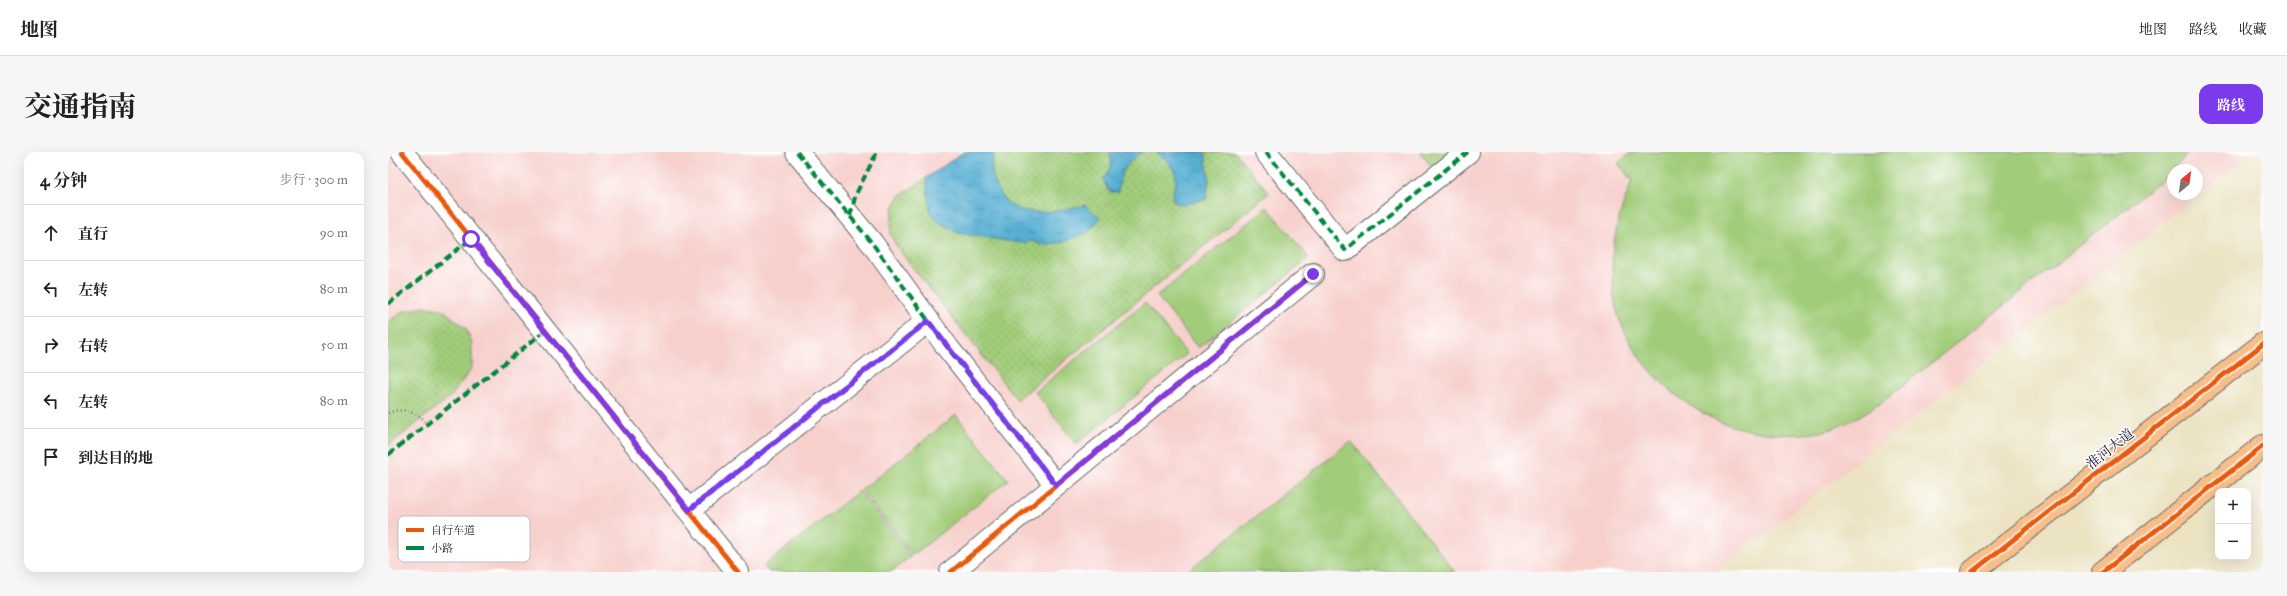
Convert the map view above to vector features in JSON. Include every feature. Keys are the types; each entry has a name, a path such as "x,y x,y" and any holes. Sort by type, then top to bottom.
{"highway":[{"name":"淮河大道","path":"1972,572 2263,344"},
{"path":"2103,572 2263,446"}],"street":[{"path":"402,152 738,572"},
{"path":"797,152 872,243 928,321 1056,485"},
{"path":"1266,152 1345,250 1468,152"},
{"path":"951,572 1313,274"},
{"path":"689,510 928,321"}],"path":[{"path":"388,413 410,411 423,418 428,424"}],"shaded area":[{"path":"388,152 2254,152 2203,192 2203,164 2167,164 2167,200 2193,200 1716,572 388,572"}],"green space":[{"path":"964,152 1235,152 1269,193 1017,400 899,250 890,234 893,207 900,196"},
{"path":"1420,152 1449,152 1431,166"},
{"path":"1632,152 2189,152 2178,164 2167,164 2167,176 1882,402 1852,420 1828,430 1796,434 1757,432 1721,422 1703,413 1669,389 1640,357 1629,340 1620,321 1615,302 1613,285 1612,269 1614,240 1621,211 1632,181 1618,163"},
{"path":"1267,207 1309,258 1198,348 1157,296"},
{"path":"1145,303 1187,354 1076,444 1035,392"},
{"path":"424,307 442,309 466,329 472,343 472,368 452,395 388,446 388,322 404,311"},
{"path":"956,415 1008,480 913,555 861,490"},
{"path":"1351,441 1455,572 1186,572"},
{"path":"859,491 911,556 891,572 769,572 764,566"}],"water":[{"path":"964,152 995,152 992,160 992,167 995,182 1001,195 1009,204 1020,210 1045,212 1085,205 1100,218 1088,232 1063,242 1041,245 1032,241 1020,243 958,233 941,223 930,211 926,178"},
{"path":"1109,152 1142,152 1128,164 1122,174 1118,192 1111,192 1108,190 1103,179 1110,166 1111,160"},
{"path":"1155,152 1205,152 1209,180 1206,199 1182,205 1173,201 1172,195 1176,179 1174,170 1166,159"}],"marked path":[{"path":"797,152 872,243 948,348 1056,485"},
{"path":"850,216 856,194 877,152"},
{"path":"1266,152 1345,250 1468,152"},
{"path":"388,304 471,239"},
{"path":"689,510 928,321"},
{"path":"388,455 545,331"}],"cycle path":[{"path":"402,152 738,572"},
{"path":"951,572 1313,274"},
{"path":"1972,572 2263,344"},
{"path":"2103,572 2263,446"}],"route":[{"path":"471,239 689,510 928,321 1056,485 1313,274"}]}
